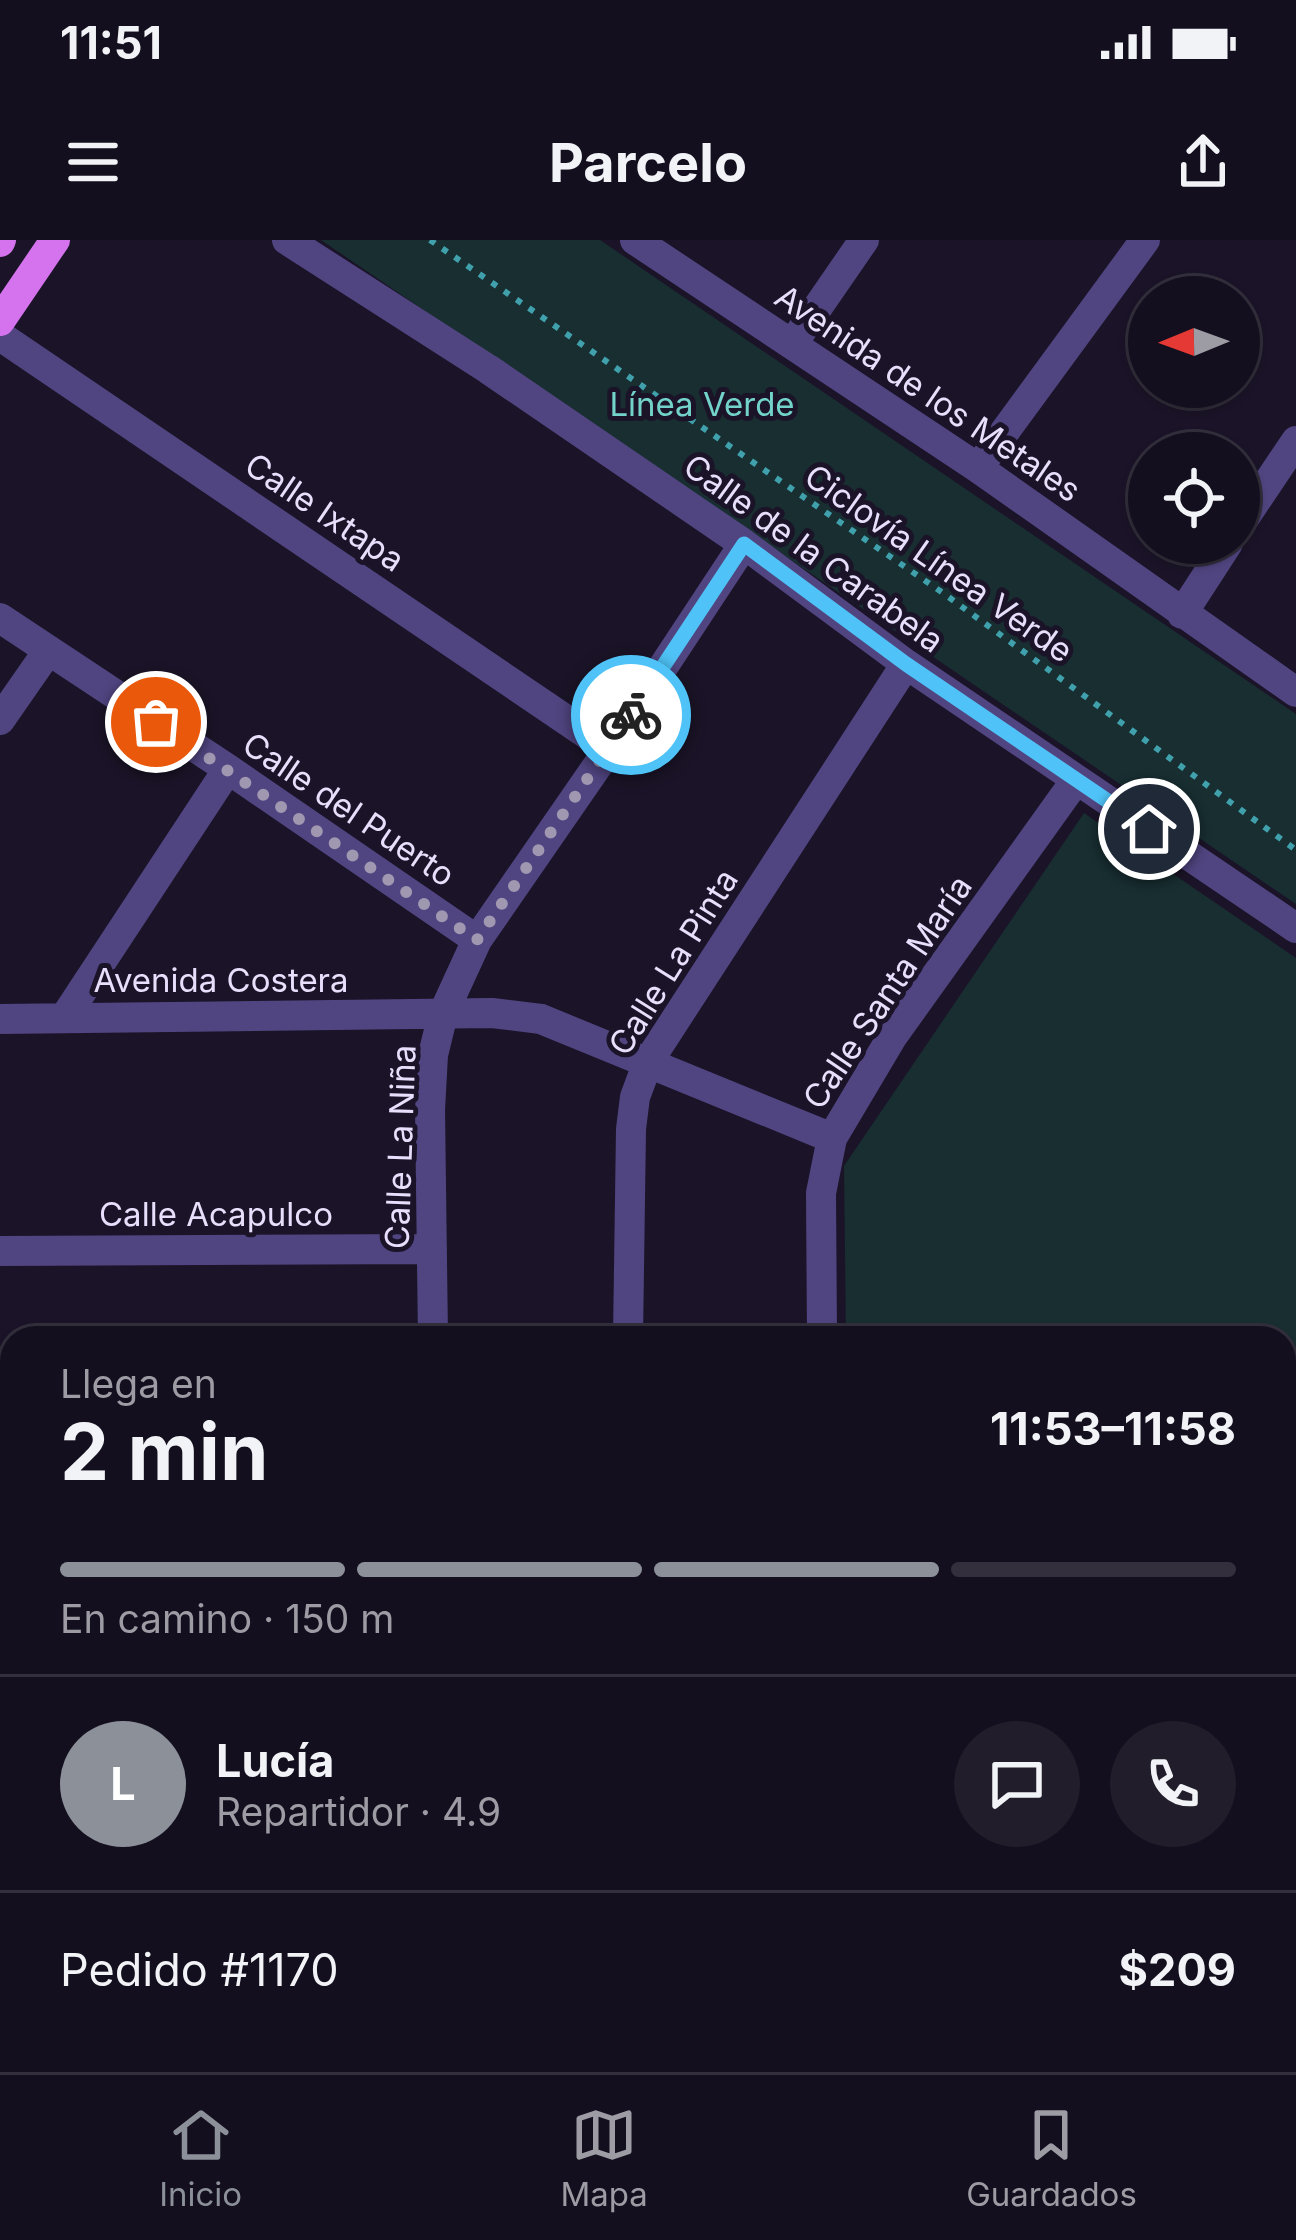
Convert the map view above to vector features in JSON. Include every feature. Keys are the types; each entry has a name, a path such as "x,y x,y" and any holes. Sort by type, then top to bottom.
{"main road":[{"path":"0,321 55,240"}],"street":[{"name":"Calle de la Carabela","path":"287,240 488,369 744,544 906,664 1296,928"},
{"name":"Avenida de los Metales","path":"635,240 978,468 1296,692"},
{"path":"793,343 864,240"},
{"path":"978,468 1145,240"},
{"name":"Calle Ixtapa","path":"0,335 609,748"},
{"path":"1260,495 1296,441"},
{"name":"Calle La Niña","path":"433,1326 430,1110 443,1014 477,940 744,544"},
{"path":"1182,614 1214,564"},
{"name":"Calle del Puerto","path":"0,618 477,940"},
{"path":"0,720 48,651"},
{"name":"Calle La Pinta","path":"628,1326 631,1129 634,1097 648,1062 906,664"},
{"path":"65,1017 228,769"},
{"name":"Calle Santa María","path":"822,1326 821,1193 832,1138 892,1037 1076,780"},
{"path":"443,1014 541,1019 832,1138"},
{"name":"Avenida Costera","path":"0,1019 443,1014"},
{"name":"Calle Acapulco","path":"0,1251 432,1249"}],"path":[{"name":"Ciclovía Línea Verde","path":"430,240 943,592 1296,850"}],"green space":[{"name":"Línea Verde","path":"321,240 600,240 1296,714 1296,904"},
{"path":"1084,813 1296,958 1296,1326 846,1326 844,1166"}],"way so far":[{"path":"156,722 477,940 631,715"}],"route":[{"path":"631,715 744,544 906,664 1149,829"}]}
